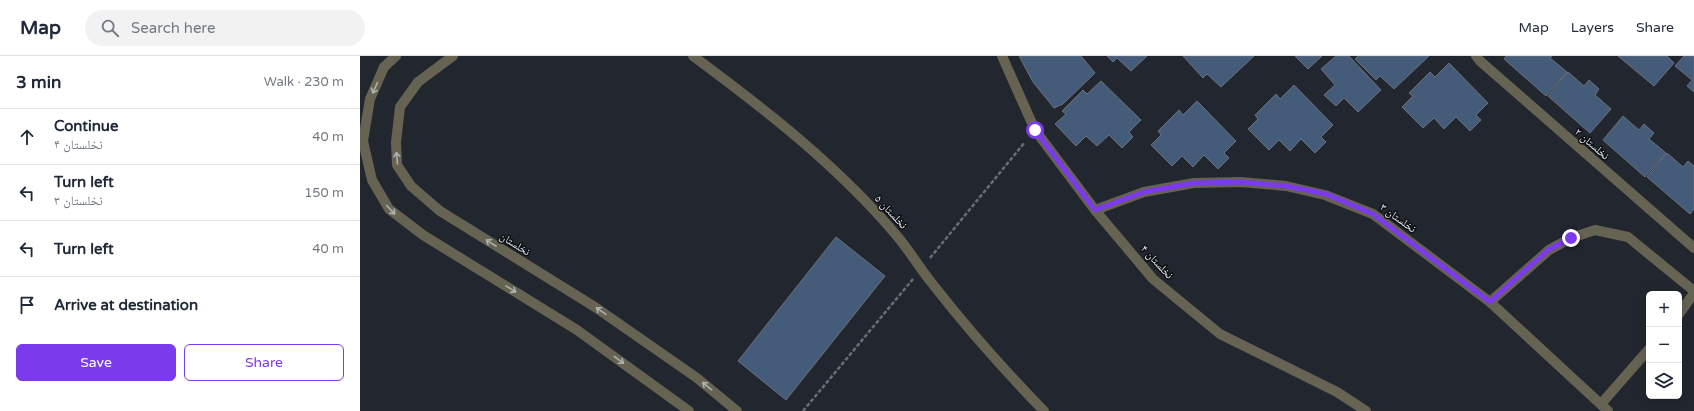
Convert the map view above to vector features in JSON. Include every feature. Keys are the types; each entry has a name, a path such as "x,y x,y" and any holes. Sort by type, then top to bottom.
{"street":[{"path":"396,56 384,67 370,99 364,141 372,180 389,209 422,235 577,330 690,411"},
{"name":"نخلستان","path":"453,56 418,82 400,107 396,142 397,165 411,186 440,211 602,312 697,378 737,411"},
{"name":"نخلستان ۵","path":"694,56 760,107 841,177 897,236 931,282 972,332 1044,411"},
{"name":"نخلستان ۴","path":"1002,56 1035,130 1095,210 1153,279 1220,334 1338,392 1366,411"},
{"name":"نخلستان ۲","path":"1476,56 1694,248"},
{"name":"نخلستان ۳","path":"1095,210 1144,192 1194,183 1241,182 1286,186 1326,194 1373,214 1490,302 1605,408"},
{"path":"1490,302 1548,250 1571,238 1594,230 1628,238 1694,292 1682,310"},
{"path":"1605,408 1646,353"}],"building":[{"path":"1019,56 1081,56 1095,73 1063,104 1054,108 1033,82"},
{"path":"1107,56 1147,56 1131,71 1117,58 1113,62"},
{"path":"1183,56 1254,56 1221,87 1207,74 1203,78"},
{"path":"1295,56 1322,56 1308,69"},
{"path":"1336,56 1349,56 1381,90 1358,112 1344,98 1336,106 1324,95 1335,85 1321,69"},
{"path":"1358,56 1429,56 1394,89 1380,76 1376,80 1355,59"},
{"path":"1506,56 1552,56 1550,58 1567,72 1546,96 1504,59"},
{"path":"1618,56 1667,56 1674,63 1654,86"},
{"path":"1684,56 1694,56 1694,92 1687,86 1692,80 1675,66"},
{"path":"1449,63 1488,103 1476,115 1481,120 1470,131 1456,117 1444,129 1434,118 1423,128 1402,107 1413,96 1409,93 1430,72 1435,77"},
{"path":"1568,72 1584,86 1589,80 1599,89 1595,95 1611,109 1590,133 1548,96"},
{"path":"1101,81 1141,120 1129,132 1133,137 1122,148 1109,135 1097,146 1086,136 1076,146 1055,124 1066,114 1062,111 1083,90 1087,94"},
{"path":"1294,85 1333,125 1321,137 1326,142 1315,153 1301,139 1290,151 1279,140 1269,150 1248,129 1258,119 1255,115 1276,94 1280,99"},
{"path":"1197,101 1236,141 1224,153 1229,158 1218,169 1204,155 1193,167 1182,156 1172,166 1151,145 1161,135 1158,131 1179,110 1183,115"},
{"path":"1623,116 1639,130 1644,124 1654,133 1649,139 1666,153 1645,177 1603,140"},
{"path":"1667,153 1683,167 1688,161 1694,166 1694,209 1690,214 1647,177"},
{"path":"836,237 885,276 786,400 738,361"}],"route":[{"path":"1035,130 1095,210 1144,192 1194,183 1241,182 1286,186 1326,194 1373,214 1490,302 1548,250 1571,238"}]}
